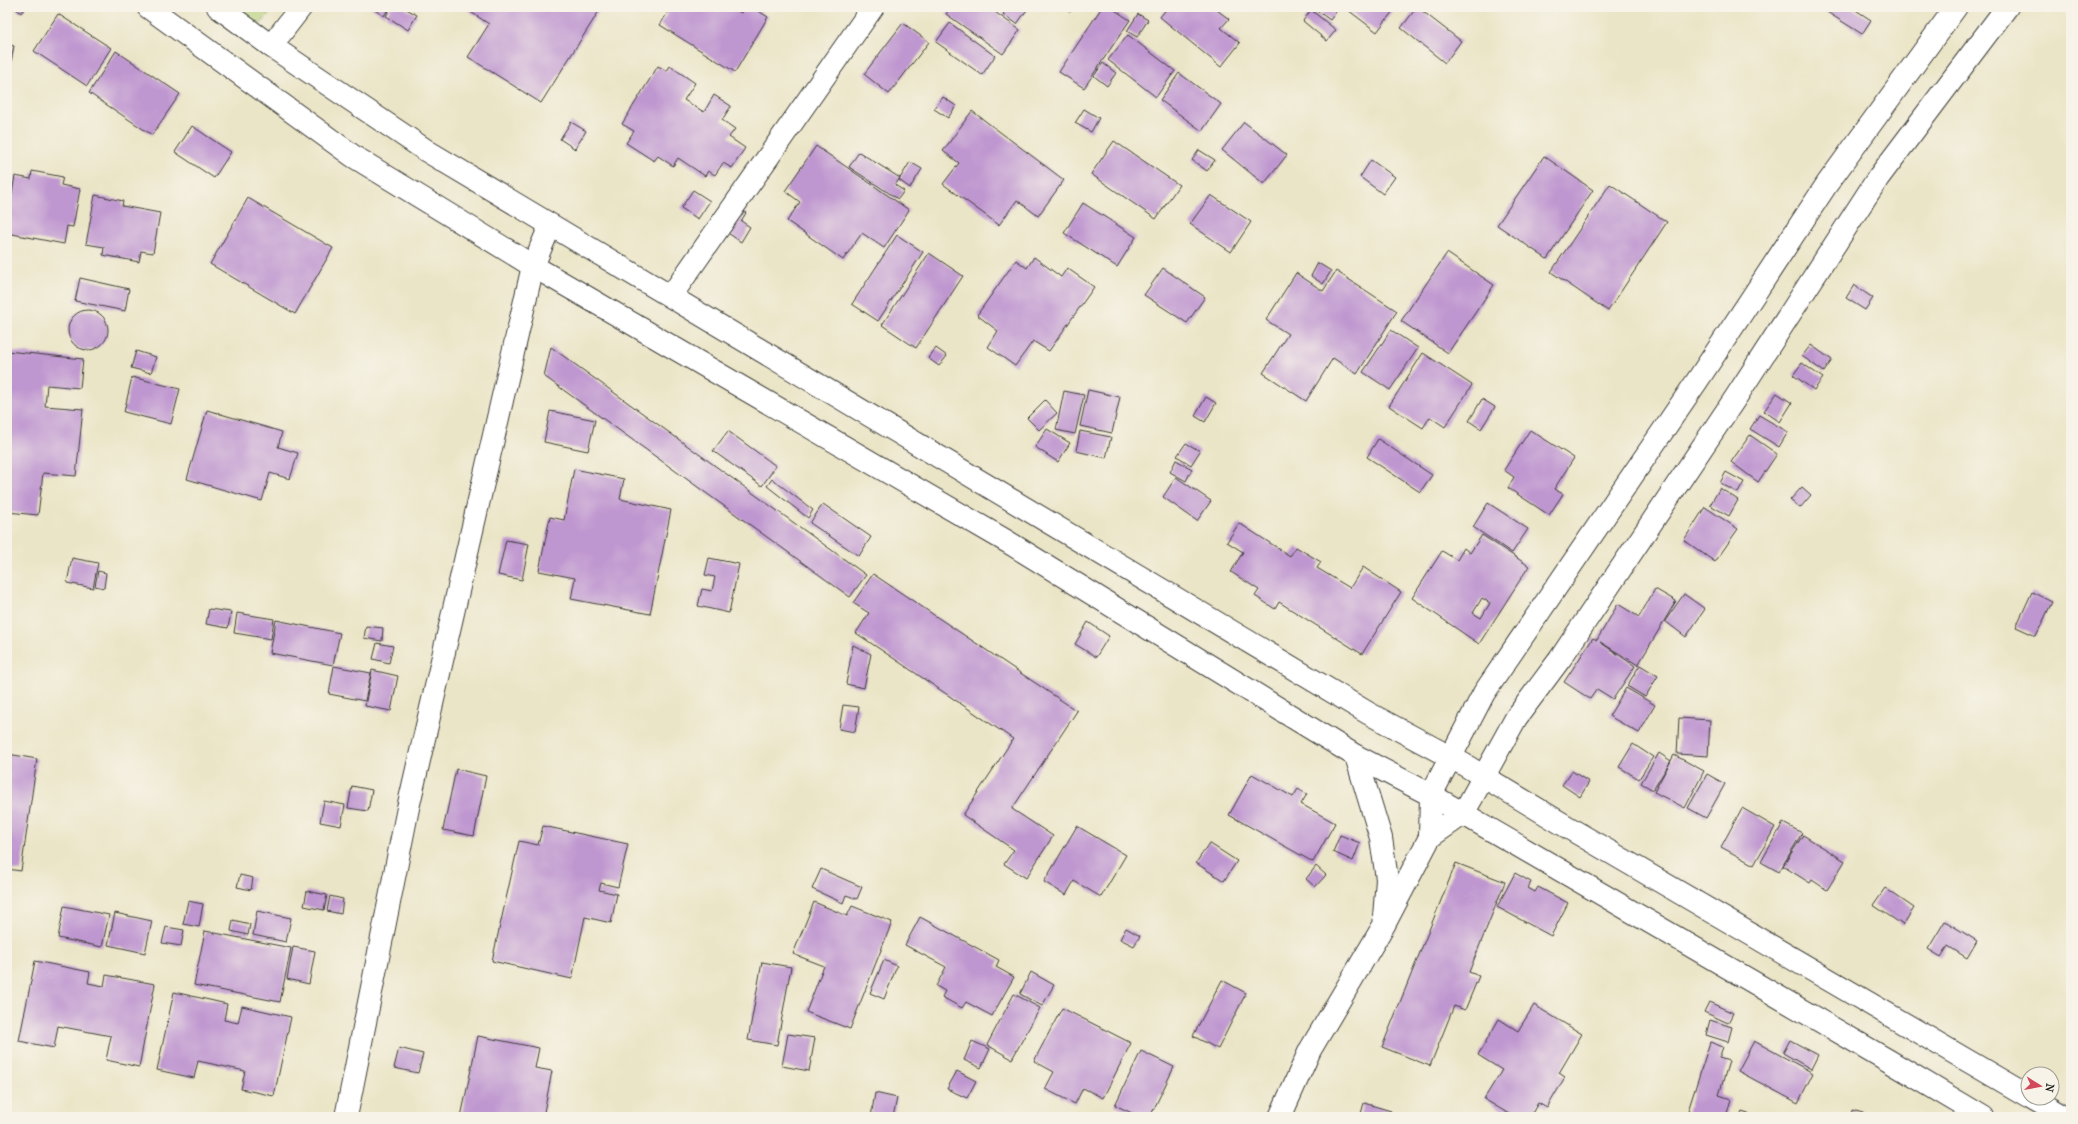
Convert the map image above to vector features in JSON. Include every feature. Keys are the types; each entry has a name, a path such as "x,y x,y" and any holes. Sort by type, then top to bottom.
{"main road":[{"path":"148,7 353,156 533,266 1008,542 1356,756 1431,795 1714,958 1983,1117"},
{"path":"218,7 271,46 427,151 550,226 671,296 1368,713 1484,776 1580,835 2020,1091"},
{"path":"271,46 301,7"},
{"path":"671,296 873,7"},
{"path":"1280,1117 1310,1050 1384,925 1430,837 1431,795 1484,693 1699,378 1827,184 1956,7"},
{"path":"1430,837 1463,814 1516,718 1560,659 1727,410 1878,178 2007,7"},
{"path":"346,1117 408,808 533,266 550,226"},
{"path":"1356,756 1381,838 1387,879 1384,925"},
{"path":"2046,1106 2065,1117"}],"green space":[{"path":"225,7 274,7 255,31"}],"building":[{"path":"14,7 26,7 21,13"},
{"path":"370,7 389,7 384,16"},
{"path":"391,7 403,7 417,15 408,30 386,16"},
{"path":"463,7 593,7 599,11 541,103 468,57 489,24"},
{"path":"671,7 731,7 741,13 745,7 752,7 768,17 735,72 660,25"},
{"path":"951,7 988,7 1020,30 1003,54 946,14"},
{"path":"1009,7 1029,7 1017,24 1003,14"},
{"path":"1064,7 1074,7 1070,12"},
{"path":"1102,7 1110,7 1130,20 1084,88 1059,72"},
{"path":"1128,7 1137,7 1134,11"},
{"path":"1168,7 1213,7 1229,19 1221,28 1240,43 1221,67 1160,17"},
{"path":"1317,7 1331,7 1336,12 1330,20 1315,9"},
{"path":"1344,7 1396,7 1377,32"},
{"path":"1417,7 1461,41 1445,63 1401,28"},
{"path":"1819,7 1851,7 1871,20 1862,34"},
{"path":"1311,10 1336,30 1327,41 1303,21"},
{"path":"58,14 111,48 87,86 34,51"},
{"path":"1138,14 1148,20 1137,37 1127,31"},
{"path":"903,23 929,42 889,94 864,74"},
{"path":"950,23 995,56 982,75 936,42"},
{"path":"1128,35 1175,71 1156,97 1108,60"},
{"path":"7,44 14,46 8,78 7,78"},
{"path":"116,51 180,94 152,135 89,93"},
{"path":"1103,63 1116,73 1107,86 1094,76"},
{"path":"658,66 667,71 670,66 695,83 684,100 704,112 714,95 731,106 722,120 735,129 729,137 745,148 732,168 723,163 715,175 708,171 705,176 678,158 673,166 658,156 654,161 626,143 634,131 622,124"},
{"path":"1179,73 1221,104 1202,131 1160,100"},
{"path":"943,97 956,106 948,118 934,109"},
{"path":"1084,109 1099,118 1091,132 1075,123"},
{"path":"972,111 1064,180 1038,216 1017,200 999,225 943,184 959,163 943,151"},
{"path":"571,122 586,131 575,149 560,139"},
{"path":"1244,122 1287,155 1264,184 1222,150"},
{"path":"192,126 231,152 214,178 175,152"},
{"path":"1114,141 1179,185 1156,219 1091,174"},
{"path":"816,146 909,210 884,248 862,233 843,260 787,221 800,202 785,191"},
{"path":"1199,150 1215,160 1207,171 1192,160"},
{"path":"859,152 900,178 895,185 904,191 898,199 849,167"},
{"path":"1544,156 1593,190 1547,259 1497,225"},
{"path":"1371,160 1395,177 1383,194 1360,177"},
{"path":"910,162 922,169 910,188 899,180"},
{"path":"32,171 63,177 61,185 80,189 73,227 67,226 64,244 7,233 7,204 10,205 15,176 31,179"},
{"path":"1610,184 1667,222 1608,311 1551,272"},
{"path":"693,190 710,201 698,219 681,208"},
{"path":"95,195 123,201 122,206 160,213 153,253 141,251 139,262 103,255 104,247 86,244"},
{"path":"1211,195 1251,222 1231,252 1190,224"},
{"path":"248,198 333,248 295,314 210,264"},
{"path":"1083,203 1136,237 1117,267 1064,233"},
{"path":"739,208 746,213 741,221 750,227 741,242 725,231"},
{"path":"897,235 923,252 878,321 852,304"},
{"path":"929,253 963,276 916,348 882,325"},
{"path":"1447,253 1494,285 1448,353 1401,321"},
{"path":"1034,257 1061,277 1067,268 1094,287 1049,351 1033,341 1015,366 988,347 998,331 977,315 1016,260 1027,268"},
{"path":"1318,263 1331,271 1323,284 1311,276"},
{"path":"1163,268 1205,297 1187,323 1144,295"},
{"path":"1336,271 1397,311 1357,374 1333,358 1306,401 1263,373 1288,334 1266,320 1296,273 1323,291"},
{"path":"80,278 129,289 125,311 75,301"},
{"path":"1854,285 1873,298 1865,310 1846,298"},
{"path":"88,310 96,312 102,316 106,322 108,330 106,338 102,344 96,348 88,350 80,348 74,344 70,338 68,330 70,322 74,316 80,312"},
{"path":"1391,330 1418,348 1390,390 1363,372"},
{"path":"1811,345 1832,360 1824,372 1802,356"},
{"path":"551,347 866,575 850,597 544,376"},
{"path":"936,348 947,356 939,366 928,358"},
{"path":"7,351 83,359 80,388 47,385 45,406 83,409 76,476 43,473 38,515 7,512"},
{"path":"136,351 156,357 151,373 131,368"},
{"path":"1423,353 1472,385 1445,427 1430,417 1423,428 1389,406"},
{"path":"1802,363 1823,378 1814,390 1793,375"},
{"path":"132,377 180,389 171,424 124,412"},
{"path":"1088,390 1120,397 1112,433 1080,426"},
{"path":"1064,391 1084,395 1075,434 1056,430"},
{"path":"1777,393 1792,403 1780,422 1764,411"},
{"path":"1206,397 1216,403 1205,422 1195,416"},
{"path":"1482,399 1495,407 1481,429 1469,421"},
{"path":"1045,400 1057,413 1039,430 1027,418"},
{"path":"207,410 282,432 278,447 298,453 290,479 270,473 262,501 187,479"},
{"path":"550,411 595,420 588,451 544,442"},
{"path":"1759,415 1788,432 1779,447 1750,429"},
{"path":"1047,429 1070,443 1058,462 1035,447"},
{"path":"1530,430 1574,458 1554,489 1563,494 1549,515 1508,488 1514,477 1504,470"},
{"path":"728,431 776,466 762,486 713,451"},
{"path":"1080,431 1111,437 1106,458 1076,451"},
{"path":"1750,435 1777,454 1758,482 1731,462"},
{"path":"1378,439 1432,475 1420,492 1367,457"},
{"path":"1186,443 1200,451 1191,465 1177,456"},
{"path":"1176,460 1192,469 1186,481 1170,472"},
{"path":"574,469 624,479 620,499 671,510 650,614 571,599 575,578 539,571 550,517 564,520"},
{"path":"1726,472 1744,482 1738,493 1720,483"},
{"path":"1176,477 1211,501 1197,521 1163,497"},
{"path":"772,479 813,510 808,518 767,486"},
{"path":"1802,487 1811,495 1800,508 1790,500"},
{"path":"1720,488 1738,500 1729,516 1710,505"},
{"path":"1488,503 1528,529 1512,553 1473,527"},
{"path":"823,504 871,537 859,556 810,523"},
{"path":"1705,507 1738,529 1715,562 1684,540"},
{"path":"1239,523 1290,556 1296,547 1321,562 1317,568 1350,588 1363,567 1401,592 1362,654 1279,602 1275,609 1255,596 1259,590 1231,572 1243,552 1227,542"},
{"path":"1482,535 1529,566 1479,644 1412,598 1442,551 1457,560 1464,548 1470,553","holes":["1482,598 1490,603 1481,618 1473,613"]},
{"path":"506,540 529,544 522,580 498,575"},
{"path":"72,558 98,563 93,588 67,583"},
{"path":"709,558 739,564 729,613 698,606 702,589 712,591 715,577 705,575"},
{"path":"98,571 106,573 104,588 95,586"},
{"path":"873,574 1077,711 1012,809 1053,836 1026,878 1004,864 1014,850 963,815 1013,739 856,633 869,613 853,603"},
{"path":"1655,589 1676,601 1638,665 1600,642 1635,666 1613,699 1597,689 1590,699 1564,682 1593,638 1597,640 1618,604 1639,617"},
{"path":"2032,592 2052,602 2036,636 2016,627"},
{"path":"1684,594 1705,609 1686,637 1665,621"},
{"path":"209,609 231,612 228,628 206,624"},
{"path":"237,613 274,619 271,639 234,633"},
{"path":"276,620 340,633 333,665 270,653"},
{"path":"1088,622 1109,636 1096,657 1075,644"},
{"path":"366,626 383,628 382,641 364,638"},
{"path":"377,643 393,646 389,663 373,659"},
{"path":"853,645 871,654 864,688 846,684"},
{"path":"1640,665 1658,676 1645,697 1627,686"},
{"path":"334,666 371,673 365,701 329,694"},
{"path":"372,670 398,676 391,711 365,706"},
{"path":"1626,688 1655,705 1639,733 1609,716"},
{"path":"843,705 859,707 855,732 839,729"},
{"path":"1679,718 1710,720 1708,756 1677,754"},
{"path":"1633,744 1653,757 1639,779 1619,767"},
{"path":"1659,753 1671,761 1653,790 1641,783"},
{"path":"8,754 37,759 21,871 7,869"},
{"path":"1674,755 1704,771 1685,808 1654,792"},
{"path":"456,769 486,776 474,836 443,830"},
{"path":"1572,771 1589,782 1580,797 1562,785"},
{"path":"1252,774 1293,797 1298,789 1307,794 1301,804 1335,823 1313,862 1229,815"},
{"path":"1707,774 1725,784 1706,818 1688,808"},
{"path":"352,786 372,790 368,811 348,808"},
{"path":"324,801 345,805 341,826 320,822"},
{"path":"1742,808 1775,827 1754,865 1721,847"},
{"path":"1783,823 1802,833 1779,872 1761,862"},
{"path":"543,826 628,844 618,887 601,883 599,890 617,894 611,923 585,917 572,979 492,961 519,841 538,845"},
{"path":"1077,826 1126,855 1101,897 1074,881 1066,895 1044,882"},
{"path":"1340,835 1360,843 1353,861 1333,852"},
{"path":"1803,835 1845,861 1827,890 1812,880 1810,883 1783,866"},
{"path":"1209,843 1237,861 1224,881 1196,863"},
{"path":"1456,863 1505,882 1469,972 1479,976 1465,1010 1454,1006 1430,1066 1382,1047"},
{"path":"1316,866 1326,875 1315,887 1306,879"},
{"path":"821,869 862,887 857,899 846,895 843,903 812,889"},
{"path":"1515,873 1531,882 1528,888 1535,892 1538,887 1568,903 1551,936 1497,907"},
{"path":"240,875 253,878 251,890 237,887"},
{"path":"1885,888 1914,908 1903,925 1873,905"},
{"path":"307,891 327,895 324,910 304,906"},
{"path":"330,896 343,899 341,914 327,911"},
{"path":"188,901 203,904 199,927 183,924"},
{"path":"814,902 847,916 852,906 892,922 850,1029 806,1012 824,966 793,954"},
{"path":"64,906 109,915 102,947 58,938"},
{"path":"257,911 291,918 286,942 253,935"},
{"path":"115,913 152,921 145,953 108,945"},
{"path":"920,917 999,960 996,967 1014,977 992,1016 966,1002 962,1008 942,997 945,991 936,986 946,967 905,945"},
{"path":"233,920 250,924 248,935 231,931"},
{"path":"1945,921 1977,941 1967,958 1948,946 1941,957 1928,949"},
{"path":"166,927 184,930 181,946 162,943"},
{"path":"1126,928 1140,936 1134,946 1120,939"},
{"path":"205,931 291,948 280,1002 194,985"},
{"path":"293,947 315,951 309,984 287,979"},
{"path":"884,960 897,966 884,999 870,993"},
{"path":"35,961 90,972 88,983 104,986 106,975 155,984 139,1067 106,1060 111,1036 58,1026 54,1048 19,1041"},
{"path":"762,962 791,967 777,1045 748,1040"},
{"path":"1031,972 1054,985 1042,1006 1020,994"},
{"path":"1222,980 1246,993 1218,1049 1193,1036"},
{"path":"174,992 227,1004 224,1020 238,1023 242,1006 291,1017 274,1096 241,1089 245,1071 198,1061 194,1078 157,1070"},
{"path":"1014,994 1040,1008 1012,1059 987,1045"},
{"path":"1709,1002 1733,1013 1728,1023 1704,1012"},
{"path":"1534,1005 1582,1034 1559,1073 1565,1077 1547,1108 1538,1103 1530,1117 1514,1117 1484,1099 1502,1070 1478,1055 1499,1019 1518,1031"},
{"path":"1062,1008 1131,1043 1103,1098 1083,1088 1075,1104 1045,1089 1054,1072 1034,1061"},
{"path":"1710,1020 1732,1027 1728,1042 1706,1035"},
{"path":"788,1034 815,1038 809,1071 782,1066"},
{"path":"478,1036 539,1048 535,1068 552,1071 544,1112 562,1117 461,1117"},
{"path":"1790,1040 1818,1055 1811,1069 1783,1053"},
{"path":"972,1041 990,1049 981,1068 964,1060"},
{"path":"1754,1041 1813,1073 1798,1103 1738,1071"},
{"path":"1710,1042 1723,1047 1719,1058 1729,1061 1719,1095 1731,1099 1726,1117 1686,1117"},
{"path":"399,1048 423,1054 418,1073 394,1068"},
{"path":"1141,1051 1174,1067 1150,1117 1140,1117 1115,1105"},
{"path":"957,1071 976,1081 967,1098 947,1089"},
{"path":"875,1093 897,1098 893,1117 871,1117"},
{"path":"1364,1103 1391,1111 1389,1117 1360,1117"},
{"path":"1852,1110 1874,1116 1874,1117 1851,1117"},
{"path":"1742,1112 1757,1117 1740,1117"}]}
